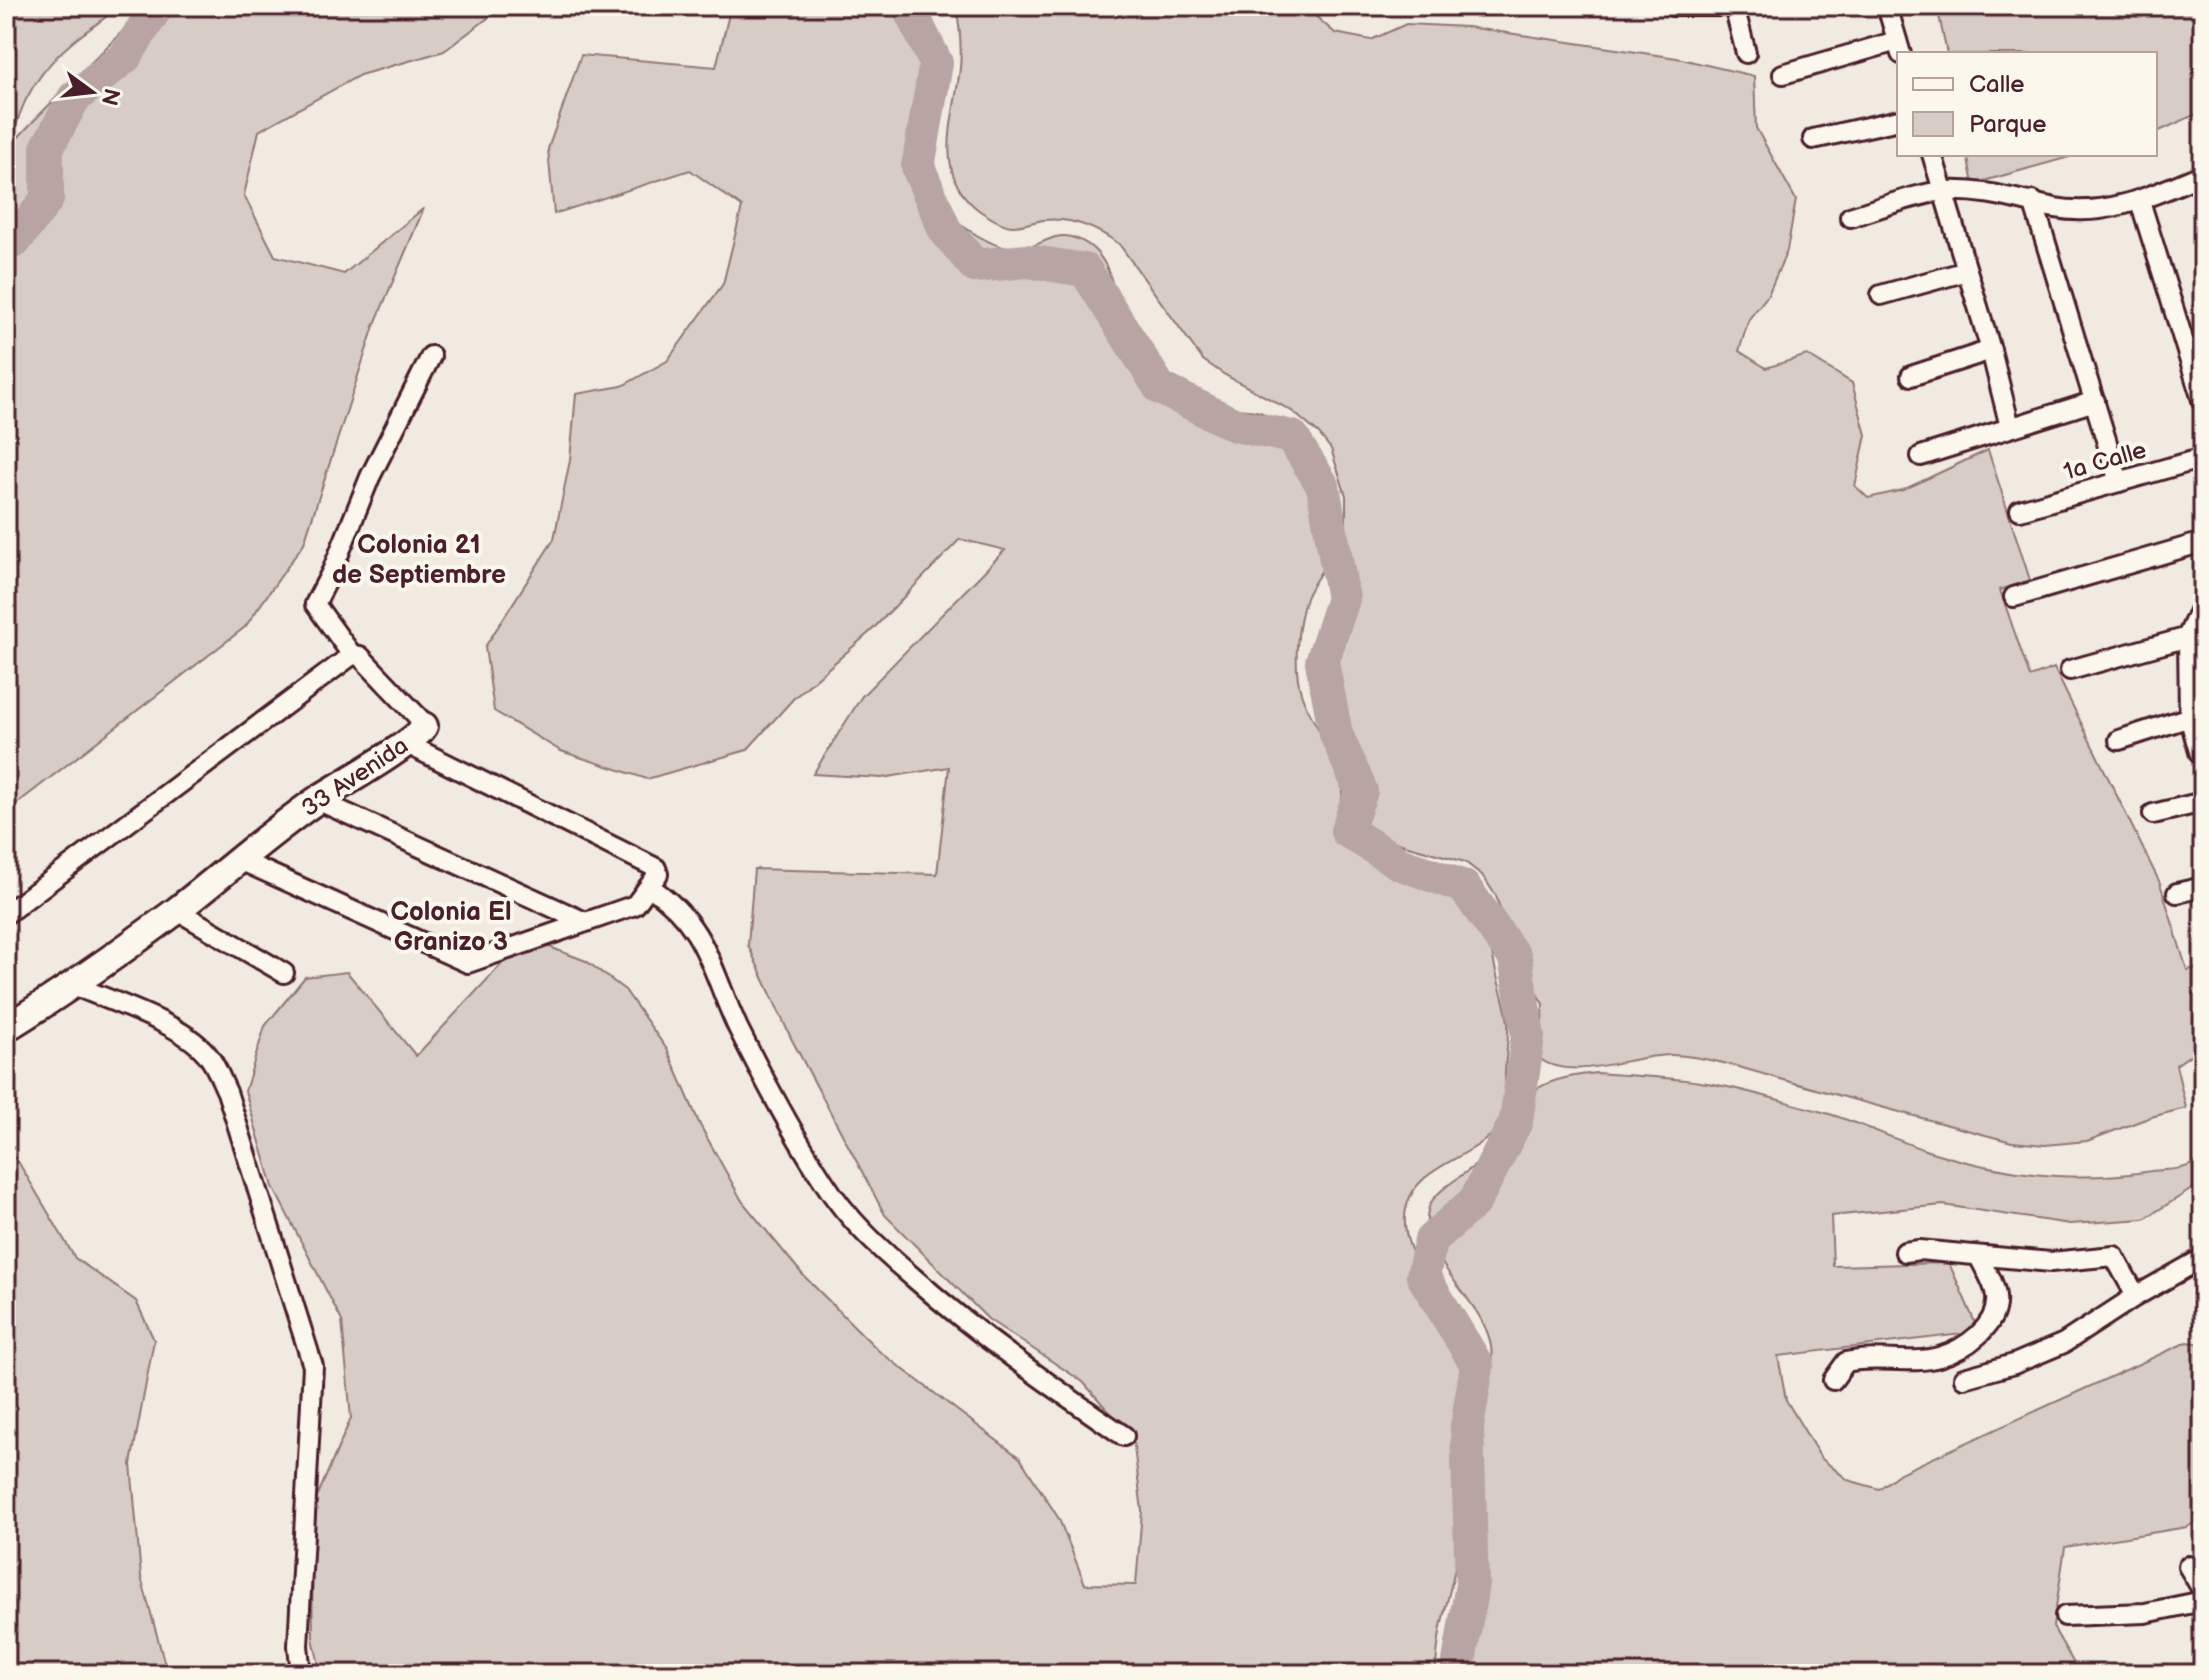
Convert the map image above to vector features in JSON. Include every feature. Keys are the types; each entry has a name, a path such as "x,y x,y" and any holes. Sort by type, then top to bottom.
{"street":[{"path":"1673,6 1721,6"},
{"path":"1734,6 1746,53"},
{"path":"1783,74 1899,47 1887,6"},
{"path":"1813,139 1897,120"},
{"path":"1933,156 1991,350 2010,427"},
{"path":"1850,217 1942,191 1991,192 2055,208 2094,210 2140,201 2203,174"},
{"path":"2033,201 2119,482"},
{"path":"2140,201 2203,403"},
{"path":"1881,295 1967,271"},
{"path":"1911,376 1991,350"},
{"name":"33 Avenida","path":"6,1028 73,985 176,910 317,800 414,734 420,719 360,656 352,655 315,604 332,571 370,477 431,356"},
{"path":"1921,456 2095,401"},
{"name":"1a Calle","path":"2020,510 2203,458"},
{"path":"2014,597 2203,542"},
{"path":"2070,670 2198,624 2193,716 2203,751"},
{"path":"6,914 352,655"},
{"path":"2119,740 2193,716"},
{"path":"240,860 468,963 635,905 658,874 656,868 414,734"},
{"path":"317,800 585,922"},
{"path":"2153,814 2203,802"},
{"path":"650,887 679,909 705,945 738,1026 786,1119 825,1184 868,1238 1006,1355 1124,1436"},
{"path":"2177,893 2203,887"},
{"path":"176,910 284,973"},
{"path":"73,985 171,1027 193,1040 209,1056 227,1092 313,1366 298,1646 301,1674"},
{"path":"1905,1252 1919,1250 2051,1262 2114,1256 2136,1296"},
{"path":"1833,1380 1846,1362 1939,1357 1971,1341 1988,1324 1995,1308 1993,1285 1979,1257"},
{"path":"1964,1378 2014,1364 2064,1343 2136,1296 2203,1258"},
{"path":"2188,1566 2203,1591"},
{"path":"2065,1616 2145,1613 2203,1601"}],"green space":[{"path":"6,6 119,6 63,50 42,73 20,114 13,143 147,6 504,6 444,51 360,75 259,131 244,195 275,256 344,274 424,208 374,326 304,543 245,627 6,812"},
{"path":"731,6 919,6 928,51 912,120 910,151 912,166 925,192 963,226 1008,248 1021,249 1064,236 1090,246 1103,260 1111,278 1124,339 1131,357 1142,371 1161,385 1194,399 1265,414 1308,449 1315,460 1330,506 1333,534 1328,558 1303,608 1298,633 1297,671 1305,704 1338,767 1344,831 1360,842 1434,873 1449,882 1473,905 1487,932 1508,1023 1506,1102 1502,1120 1487,1138 1421,1182 1406,1209 1405,1227 1409,1245 1427,1277 1462,1317 1469,1361 1461,1456 1458,1549 1441,1628 1435,1674 321,1674 313,1638 311,1511 351,1418 342,1321 273,1187 245,1091 265,1026 305,977 347,972 416,1056 526,938 586,961 625,990 668,1051 700,1125 742,1201 803,1275 879,1351 1020,1458 1059,1519 1085,1584 1136,1585 1142,1511 1133,1439 1083,1382 988,1319 885,1215 791,1038 748,945 754,869 937,874 949,767 882,778 813,774 862,696 1005,550 960,539 871,631 794,698 747,750 647,779 561,751 494,711 485,647 554,539 570,460 576,394 622,386 667,361 723,284 742,207 690,170 554,214 548,149 581,55 716,67"},
{"path":"956,6 1279,6 1313,14 1335,33 1371,40 1406,24 1467,27 1677,58 1754,76 1756,128 1796,200 1787,250 1768,295 1749,319 1739,351 1766,368 1807,355 1852,383 1866,435 1855,486 1868,498 1903,490 1988,450 2030,580 2000,590 2030,677 2054,668 2160,883 2187,970 2203,967 2203,1046 2176,1065 2186,1108 2151,1117 2087,1141 2045,1145 2012,1142 1704,1059 1657,1056 1604,1066 1569,1068 1553,1066 1540,1059 1543,1004 1515,956 1496,896 1482,875 1465,862 1377,835 1365,824 1368,785 1364,760 1320,680 1315,664 1320,627 1346,556 1346,496 1331,449 1292,411 1203,360 1119,244 1093,229 1064,220 1009,226 980,211 965,197 955,180 949,144 961,60"},
{"path":"1937,6 2203,6 2203,111 2157,132 2157,52 1947,52"},
{"path":"1967,156 2073,156 1973,184"},
{"path":"1597,1073 1680,1079 1735,1088 1833,1115 1928,1151 2008,1171 2090,1177 2181,1168 2203,1158 2203,1182 2144,1219 2070,1224 1943,1205 1831,1216 1833,1266 1949,1263 1979,1332 1778,1356 1786,1400 1821,1458 1848,1480 1879,1489 1900,1473 2187,1342 2203,1344 2203,1518 2187,1527 2065,1547 2053,1627 2080,1674 1461,1674 1473,1577 1483,1413 1491,1350 1484,1325 1431,1242 1427,1224 1429,1207 1438,1194 1487,1155 1538,1088 1560,1079"},
{"path":"6,1148 19,1163 75,1258 136,1301 154,1340 131,1464 141,1577 164,1661 172,1674 6,1674"}],"waterway":[{"path":"6,242 15,241 47,199 47,148 74,98 125,57 157,6"},
{"path":"908,6 936,63 918,167 945,230 975,266 1027,261 1085,270 1160,388 1235,425 1292,437 1323,486 1343,599 1322,662 1336,734 1361,791 1347,831 1399,863 1464,887 1515,958 1528,1036 1516,1121 1475,1201 1431,1240 1423,1276 1477,1365 1467,1427 1472,1584 1457,1674"}],"district":[{"name":"Colonia 21 de Septiembre","path":"419,560"},
{"name":"Colonia El Granizo 3","path":"451,927"}]}
